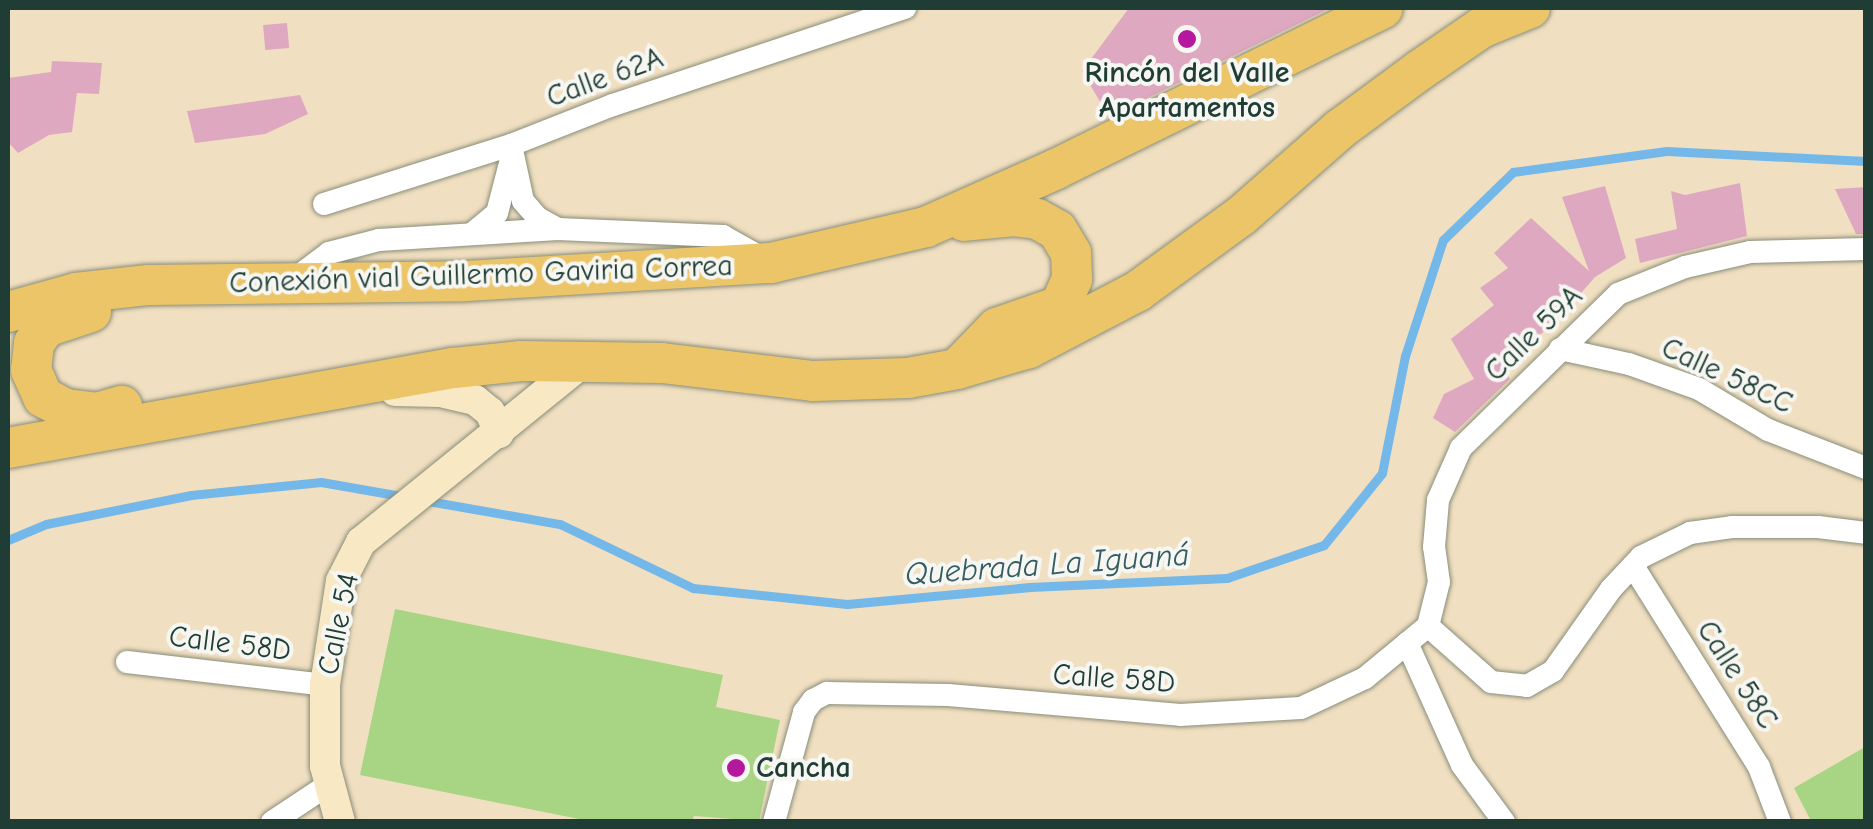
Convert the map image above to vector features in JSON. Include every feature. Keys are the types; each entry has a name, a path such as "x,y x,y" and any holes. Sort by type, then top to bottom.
{"highway":[{"name":"Conexión vial Guillermo Gaviria Correa","path":"8,312 76,293 148,286 465,281 771,263 926,227 1056,169 1383,8"},
{"path":"8,448 454,368 588,358 812,382 908,378 958,369 1029,348 1138,291 1241,216 1340,130 1420,70 1481,28 1530,8"},
{"path":"926,227 998,216 1037,219 1056,230 1071,254 1072,278 1060,306 997,328 958,369"},
{"path":"217,285 171,299 81,314 46,327 34,343 31,370 43,396 66,409 97,413 148,400 244,406"}],"street":[{"name":"Calle 62A","path":"324,204 512,145 596,111 905,8"},
{"path":"512,145 524,201 538,218 558,229"},
{"path":"473,233 497,213 512,145"},
{"path":"292,281 330,253 379,240 558,229 723,236 771,263"},
{"name":"Calle 59A","path":"1428,626 1439,582 1434,548 1438,500 1460,448 1618,294 1684,267 1750,252 1866,249"},
{"name":"Calle 58CC","path":"1560,348 1629,364 1699,389 1768,430 1866,468"},
{"name":"Calle 54","path":"340,822 328,785 326,686 341,581 361,542 389,515 588,358"},
{"path":"321,391 440,392 475,400 490,412 499,432"},
{"path":"1504,822 1462,764 1407,643 1428,626 1491,682 1528,686 1552,671 1611,589 1642,557 1690,534 1732,526 1818,527 1866,533"},
{"name":"Calle 58C","path":"1633,566 1759,767 1780,822"},
{"name":"Calle 58D","path":"774,822 804,712 813,700 827,693 859,691 1180,715 1301,708 1365,678 1407,643"},
{"name":"Calle 58D","path":"127,662 326,686"},
{"path":"272,822 328,785"}],"green space":[{"path":"395,609 723,675 716,707 780,720 759,821 694,816 692,821 589,821 360,775"},
{"path":"1865,747 1865,821 1811,821 1794,788"}],"building":[{"name":"Rincón del Valle Apartamentos","path":"1129,8 1330,8 1109,117 1082,71"},
{"path":"287,23 289,48 265,50 263,25"},
{"path":"52,61 102,63 99,94 77,93 72,132 49,135 18,153 8,142 8,78 51,72"},
{"path":"300,95 308,114 265,134 195,143 187,111"},
{"path":"1740,183 1747,236 1640,263 1635,239 1677,229 1671,191 1685,195"},
{"path":"1605,186 1626,258 1595,277 1555,323 1501,365 1510,379 1455,432 1433,418 1444,394 1474,379 1451,339 1494,305 1480,288 1508,268 1494,253 1531,218 1589,271 1562,197"},
{"path":"1866,187 1866,234 1856,234 1835,189"}],"waterway":[{"name":"Quebrada La Iguaná","path":"422,500 560,524 693,588 847,604 1030,587 1227,578 1324,545 1382,473 1405,356 1443,240 1513,172 1667,151 1866,161"},
{"name":"Quebrada La Iguaná","path":"8,540 46,524 191,495 321,482 407,497"}],"place":[{"name":"Rincón del Valle Apartamentos","path":"1187,39"},
{"name":"Cancha","path":"736,768"}]}
